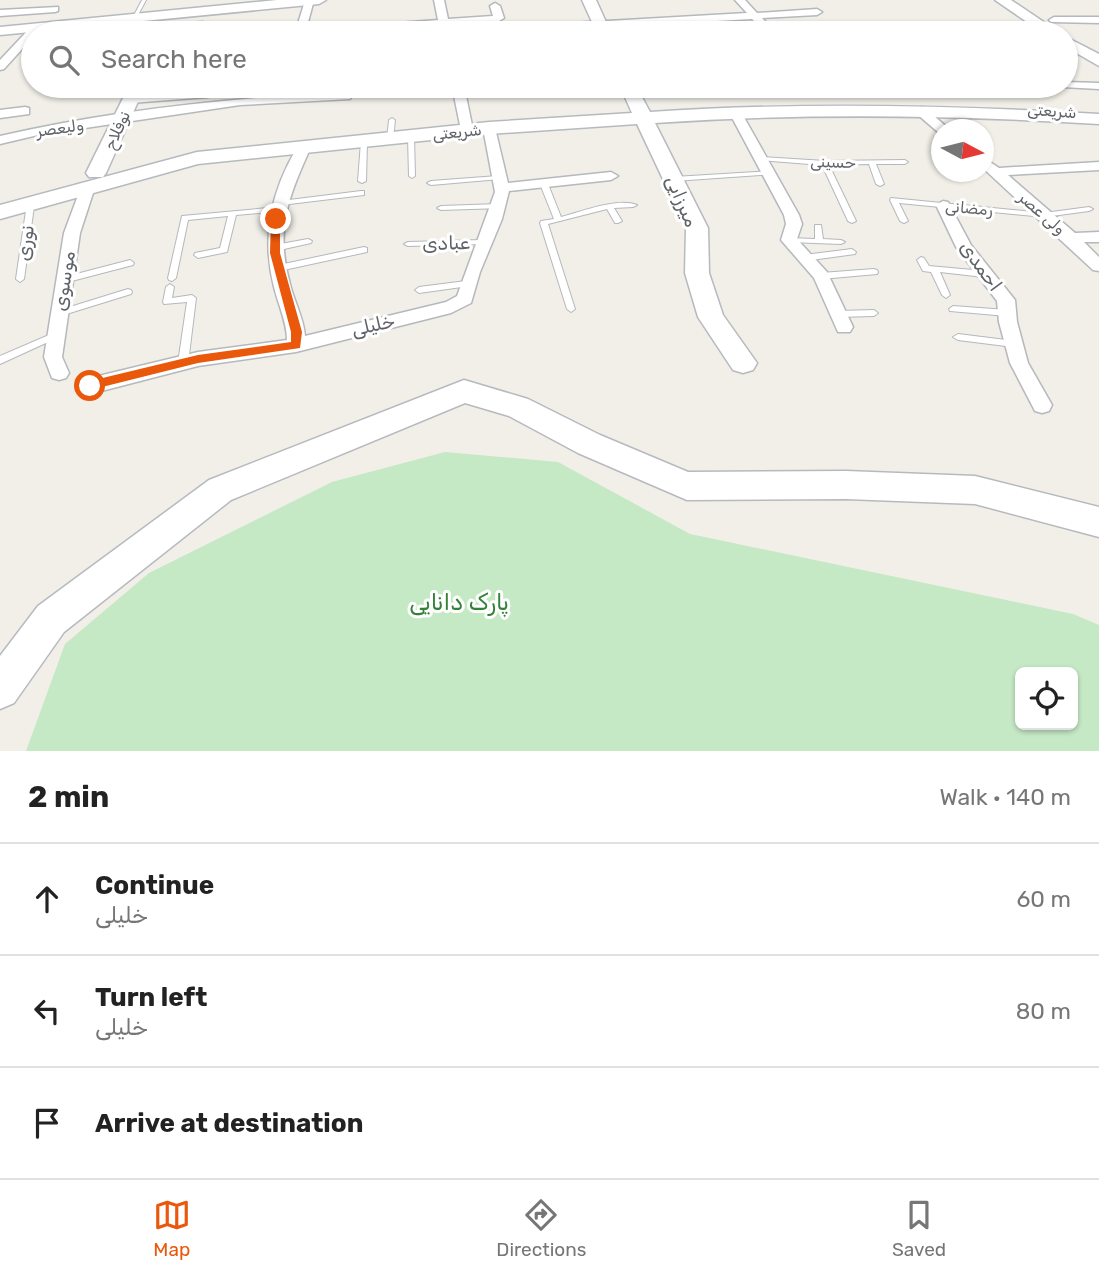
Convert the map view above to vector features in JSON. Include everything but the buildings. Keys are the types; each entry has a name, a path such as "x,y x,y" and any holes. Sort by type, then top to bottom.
{"street":[{"path":"167,21 176,0"},
{"path":"189,21 319,0"},
{"path":"439,0 443,21"},
{"path":"589,0 598,21"},
{"path":"740,0 760,21"},
{"path":"1002,0 1042,21"},
{"path":"304,21 310,1"},
{"path":"457,21 499,18 495,6"},
{"path":"0,13 55,9"},
{"path":"696,21 817,12"},
{"path":"0,26 12,13"},
{"path":"1078,23 1099,20"},
{"path":"0,31 21,29"},
{"path":"0,67 21,44"},
{"path":"1078,50 1099,61"},
{"path":"1078,85 1099,86"},
{"name":"نوفلاح","path":"92,182 132,98"},
{"name":"ولیعصر","path":"0,140 38,131 240,101 304,98"},
{"path":"460,98 467,130"},
{"name":"میرزایی","path":"633,98 697,228 697,274 711,317 743,363"},
{"path":"0,114 25,111"},
{"path":"921,111 931,119"},
{"name":"شریعتی","path":"0,212 30,206 92,182 197,158 364,142 391,129 411,137 489,128 735,112 968,111 1096,120"},
{"path":"735,112 760,159 771,173 794,223 789,240 821,276 841,321"},
{"path":"466,284 499,206 500,183 489,128"},
{"path":"296,345 296,332 275,247 276,219 303,149"},
{"path":"994,167 1099,166"},
{"name":"ولی عصر","path":"994,171 1099,266"},
{"path":"500,183 544,184 611,176"},
{"name":"موسوی","path":"59,373 53,357 72,233 92,182"},
{"name":"احمدی","path":"943,205 964,247 1006,300 1019,363 1042,405"},
{"path":"1071,238 1099,237"},
{"name":"خلیلی","path":"90,386 183,363 296,345 451,307 465,299 466,284"},
{"path":"0,689 51,619 219,490 464,391 518,407 589,444 687,486 846,485 975,490 1099,522"}],"lane":[{"path":"136,21 144,0"},
{"path":"411,137 412,176"},
{"path":"362,181 364,142"},
{"name":"حسینی","path":"760,159 825,163 905,162"},
{"path":"872,162 880,184"},
{"path":"825,163 852,221"},
{"path":"674,179 771,173"},
{"path":"431,183 500,183"},
{"path":"544,184 558,220"},
{"path":"183,363 192,298 167,302 184,218 361,193"},
{"name":"رمضانی","path":"904,221 894,200 1044,215 1089,209"},
{"path":"571,309 544,223 609,206 633,205"},
{"name":"نوری","path":"20,279 30,206"},
{"path":"441,208 499,206"},
{"path":"609,206 618,221"},
{"path":"198,255 224,250 233,213"},
{"path":"818,227 819,241"},
{"path":"789,240 841,242"},
{"path":"275,247 308,241"},
{"name":"عبادی","path":"408,244 483,242"},
{"path":"279,268 364,250"},
{"path":"804,258 852,252"},
{"path":"921,260 926,269 984,274"},
{"path":"64,280 130,263"},
{"path":"934,269 946,295"},
{"path":"821,276 874,272"},
{"path":"419,290 466,284"},
{"path":"60,313 128,292"},
{"path":"953,309 1007,313"},
{"path":"841,321 874,313"},
{"path":"0,360 56,335"},
{"path":"958,337 1014,344"}],"green space":[{"name":"پارک دانایی","path":"445,452 558,462 690,534 1073,614 1099,625 1099,751 26,751 65,644 149,573 332,482"}],"route":[{"path":"90,386 198,359 296,345 296,332 275,253 276,219"}]}
